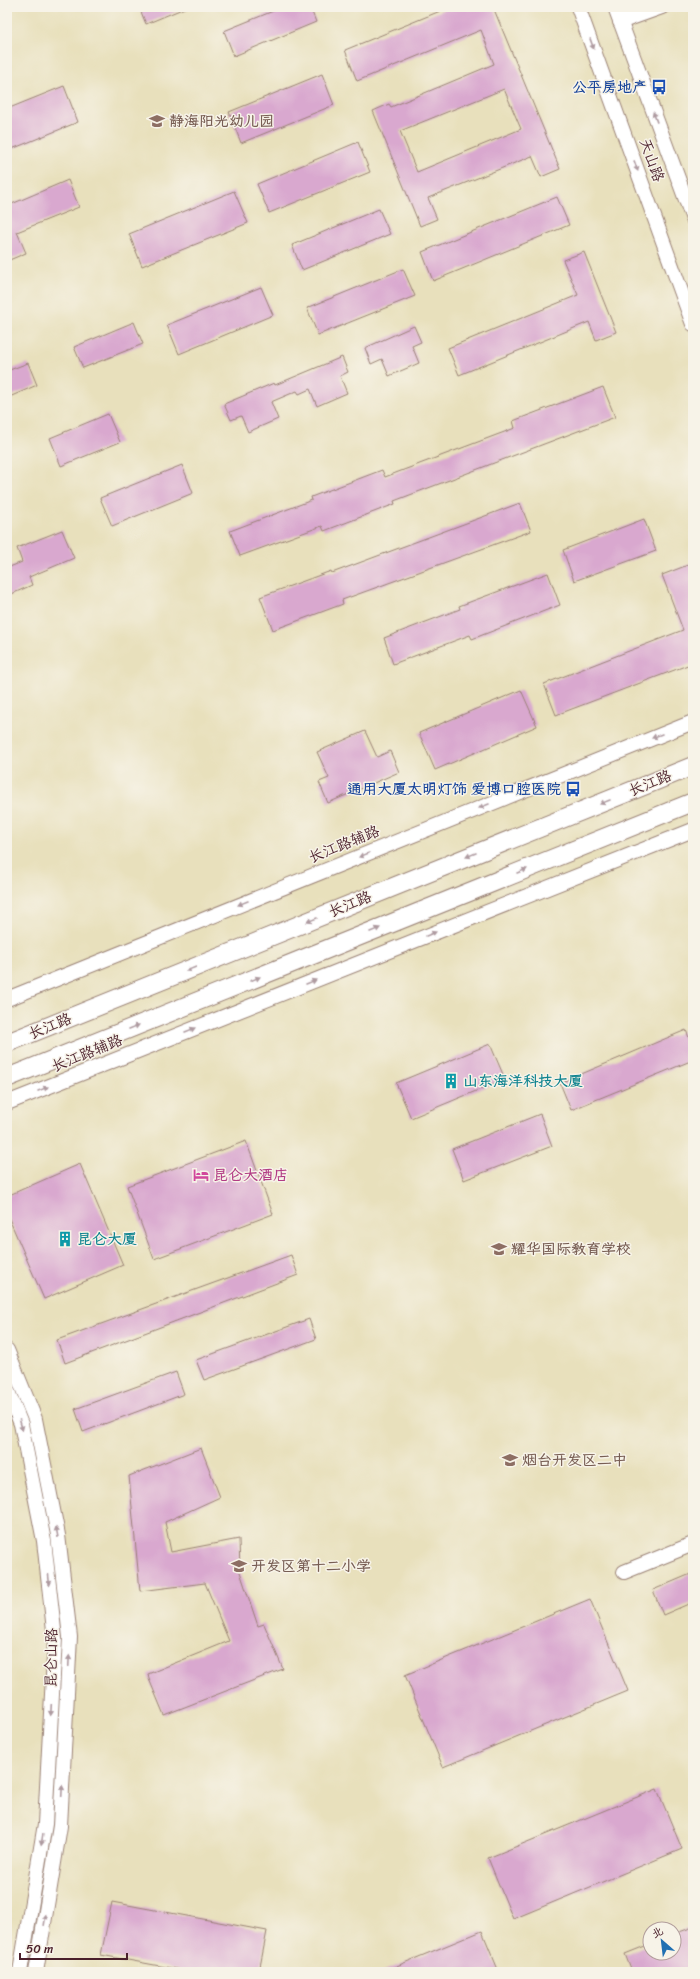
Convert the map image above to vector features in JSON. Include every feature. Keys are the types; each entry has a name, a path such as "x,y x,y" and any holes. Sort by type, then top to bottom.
{"main road":[{"name":"长江路","path":"7,1043 693,766"},
{"path":"7,1078 693,802"}],"street":[{"name":"天山路","path":"578,7 693,324"},
{"name":"天山路","path":"615,7 693,219"},
{"path":"620,22 662,7"},
{"name":"长江路辅路","path":"7,999 693,722"},
{"name":"长江路辅路","path":"7,1104 693,830"},
{"name":"昆仑山路","path":"7,1350 35,1419 58,1535 70,1637 60,1826 36,1972"},
{"name":"昆仑山路","path":"7,1389 21,1424 44,1541 54,1639 44,1824 20,1972"},
{"path":"624,1572 693,1544"}],"building":[{"path":"139,7 187,7 146,24"},
{"path":"283,7 310,7 316,22 234,56 224,31"},
{"path":"450,7 493,7 560,169 541,177 532,156 428,198 437,219 420,226 373,111 389,104 391,107 494,64 481,30 357,81 345,50","holes":["504,89 521,129 417,172 400,131"]},
{"path":"322,74 334,105 241,143 229,112"},
{"path":"64,86 78,122 7,151 7,109"},
{"path":"358,142 370,172 269,213 257,184"},
{"path":"68,180 79,207 17,232 26,253 7,261 7,206"},
{"path":"234,191 248,223 142,266 129,234"},
{"path":"557,197 569,225 433,281 422,252"},
{"path":"379,209 390,234 302,270 292,245"},
{"path":"584,252 616,332 596,340 589,322 459,375 448,348 578,295 563,260"},
{"path":"403,269 415,296 318,335 307,308"},
{"path":"261,287 273,315 179,354 167,325"},
{"path":"134,322 143,344 83,368 74,347"},
{"path":"414,326 421,342 412,346 419,363 389,376 382,359 371,364 365,348"},
{"path":"342,357 348,372 340,376 347,393 317,406 310,389 299,394 297,391 271,402 278,419 248,432 241,416 231,420 224,404 274,383 275,385"},
{"path":"28,363 37,385 7,398 7,371"},
{"path":"603,387 615,417 394,501 395,504 324,531 322,526 240,556 230,531 312,500 311,497 382,470 385,477 515,428 513,421"},
{"path":"108,414 120,442 61,466 50,438"},
{"path":"182,465 193,493 112,526 100,498"},
{"path":"520,503 531,531 342,600 343,604 273,630 260,597 331,571 332,573"},
{"path":"644,519 656,551 574,581 563,550"},
{"path":"62,530 74,558 29,577 32,585 7,596 7,568 22,562 17,548"},
{"path":"693,563 693,663 556,715 544,684 683,630 662,575"},
{"path":"548,573 560,605 472,639 470,635 393,664 384,638 460,609 459,606"},
{"path":"521,690 537,726 435,770 419,733"},
{"path":"365,731 377,757 390,751 399,772 328,803 319,782 329,778 317,752"},
{"path":"686,1030 693,1048 693,1060 571,1110 560,1083"},
{"name":"山东海洋科技大厦","path":"490,1044 505,1079 411,1118 396,1083"},
{"path":"540,1114 552,1146 464,1180 452,1149"},
{"path":"246,1141 273,1214 154,1259 127,1186"},
{"name":"昆仑大厦","path":"80,1164 123,1265 44,1299 7,1214 7,1196"},
{"path":"291,1255 298,1275 65,1363 57,1340"},
{"path":"309,1319 316,1339 204,1380 196,1360"},
{"path":"176,1372 184,1394 83,1432 75,1409"},
{"path":"201,1448 220,1497 165,1522 171,1552 239,1539 240,1572 258,1626 264,1624 283,1669 164,1715 148,1674 229,1641 205,1583 140,1591 129,1476"},
{"path":"693,1573 693,1602 663,1615 653,1590"},
{"path":"590,1599 628,1691 443,1767 405,1675"},
{"path":"657,1789 682,1849 513,1919 488,1858"},
{"path":"112,1902 267,1931 259,1972 192,1972 101,1955"},
{"path":"693,1927 693,1972 632,1972 625,1954 642,1947 642,1961 682,1961 682,1931"},
{"path":"482,1931 499,1972 382,1972"}],"place":[{"name":"公平房地产","path":"659,87"},
{"name":"静海阳光幼儿园","path":"157,121"},
{"name":"通用大厦太明灯饰 爱博口腔医院","path":"573,789"},
{"name":"山东海洋科技大厦","path":"451,1081"},
{"name":"昆仑大酒店","path":"201,1175"},
{"name":"昆仑大厦","path":"65,1239"},
{"name":"耀华国际教育学校","path":"499,1249"},
{"name":"烟台开发区二中","path":"510,1460"},
{"name":"开发区第十二小学","path":"239,1566"}]}
